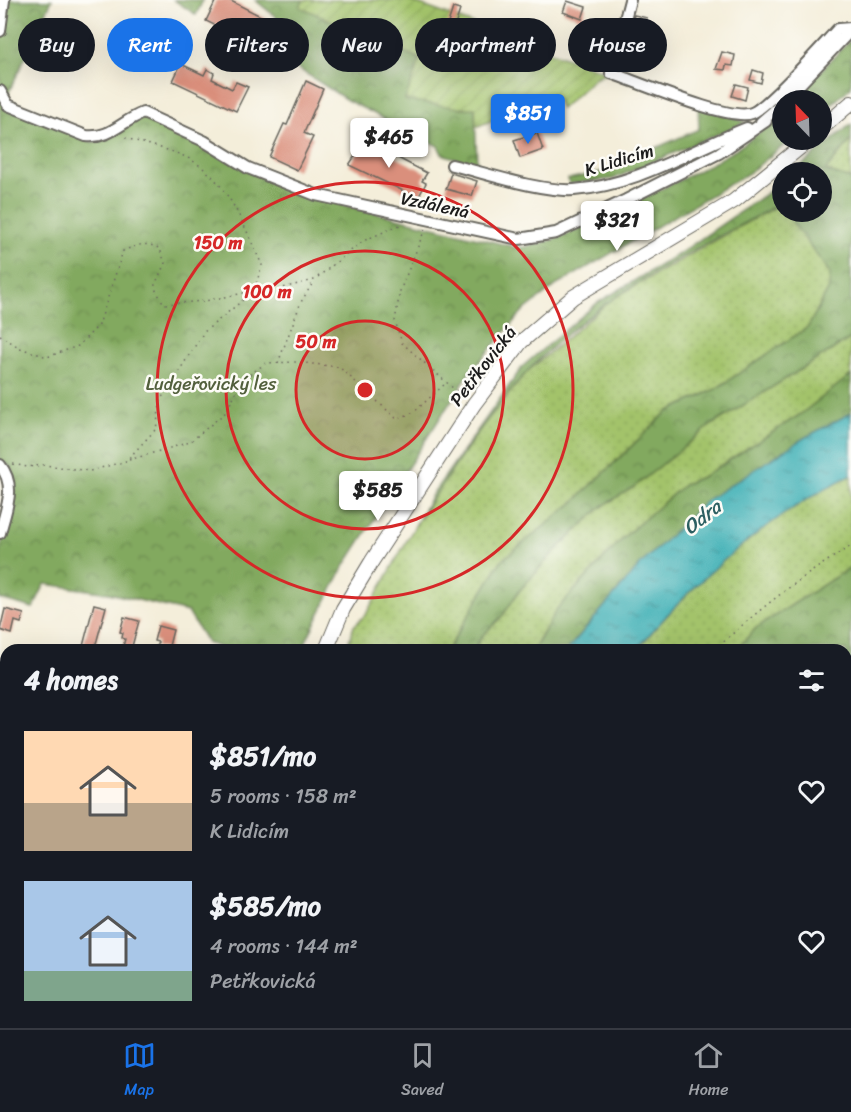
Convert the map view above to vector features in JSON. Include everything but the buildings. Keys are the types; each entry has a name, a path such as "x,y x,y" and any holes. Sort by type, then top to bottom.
{"street":[{"path":"0,31 4,0"},
{"path":"630,0 611,73 731,115 752,113 769,100 838,28 851,29"},
{"name":"K Lidicím","path":"795,90 851,29"},
{"path":"0,91 8,105 86,136 99,137 110,133"},
{"path":"832,119 851,103"},
{"name":"Vzdálená","path":"110,133 129,118 143,113 204,141 248,168 316,195 519,239 556,233 719,153 766,120"},
{"name":"K Lidicím","path":"452,165 524,183 572,190 608,184 646,172 766,120 772,114"},
{"name":"Petřkovická","path":"329,644 360,580 474,404 514,349 553,312 593,285 717,212 797,150"},
{"path":"0,533 11,486 5,464"}],"path":[{"path":"110,133 193,161 222,187 262,265 254,291 204,332 161,399 156,429 126,461"},
{"path":"278,363 301,302 314,280 363,241 417,218"},
{"path":"427,225 400,291 395,321 402,343 446,383 474,404"},
{"path":"0,335 20,348 47,357 78,346 99,325 123,251 139,245 150,244 160,249 165,263 154,287 164,304 205,302 254,291 275,291 314,280"},
{"path":"5,464 27,467 44,465 90,471 190,442 226,412 242,380 266,363 339,367 397,419 414,412 446,383"},
{"path":"721,644 743,623 780,594 851,546"}],"green space":[{"name":"Ludgeřovický les","path":"0,0 52,0 44,18 18,18 18,72 1,103 93,142 116,135 129,118 145,117 316,198 519,248 549,241 576,230 711,164 749,140 772,121 772,150 778,150 749,173 557,285 522,312 468,375 343,568 305,644 210,644 207,643 188,612 109,593 45,584 33,608 0,599 0,551 15,488 14,476 9,466 0,460"},
{"path":"174,0 203,0 196,15"},
{"path":"255,0 304,0 300,7 325,18 321,18 321,72 403,72 403,52 415,57 415,72 431,72 460,108 475,108 477,166 442,154 438,146 347,100 304,72 309,72 309,18 277,18"},
{"path":"304,0 407,0 457,18 415,18 415,57 403,52 403,18 325,18 300,7"},
{"path":"851,39 851,87 832,104 832,90 803,90"},
{"path":"556,54 568,58 568,72 609,73 596,77 561,109 555,95 476,127 475,108 405,100 415,72 556,72"},
{"path":"698,105 746,122 613,179 569,184 568,179 601,172 699,129"},
{"path":"851,124 851,140 832,163 806,162 820,150 832,150 832,140"},
{"path":"851,140 851,179 832,173 832,163"},
{"path":"832,173 851,179 851,338 710,426 634,487 601,507 552,554 477,644 451,644 501,561 574,502 667,412 714,390 808,327 829,288 830,273 792,222 832,222"},
{"path":"772,190 772,208 644,279 581,322 553,347 526,373 496,409 468,446 416,524 433,493 523,366 597,303 680,253"},
{"path":"772,208 772,222 794,222 831,273 829,288 808,327 714,390 667,412 574,502 501,561 451,644 348,644 354,626 366,614 416,524 480,429 527,372 612,299"},
{"path":"851,338 851,375 801,414 704,476 685,484 626,535 557,609 537,644 477,644 482,636 503,615 519,591 552,554 601,507 634,487 710,426"},
{"path":"851,375 851,413 804,438 707,500 640,565 572,644 537,644 557,609 626,535 685,484 704,476 801,414"},
{"path":"851,475 851,567 756,628 742,644 642,644 684,598 735,551 820,491"},
{"path":"851,567 851,644 742,644 756,628"}],"water":[{"name":"Odra","path":"851,413 851,475 791,510 735,551 684,598 641,644 572,644 640,565 707,500 804,438"}]}
